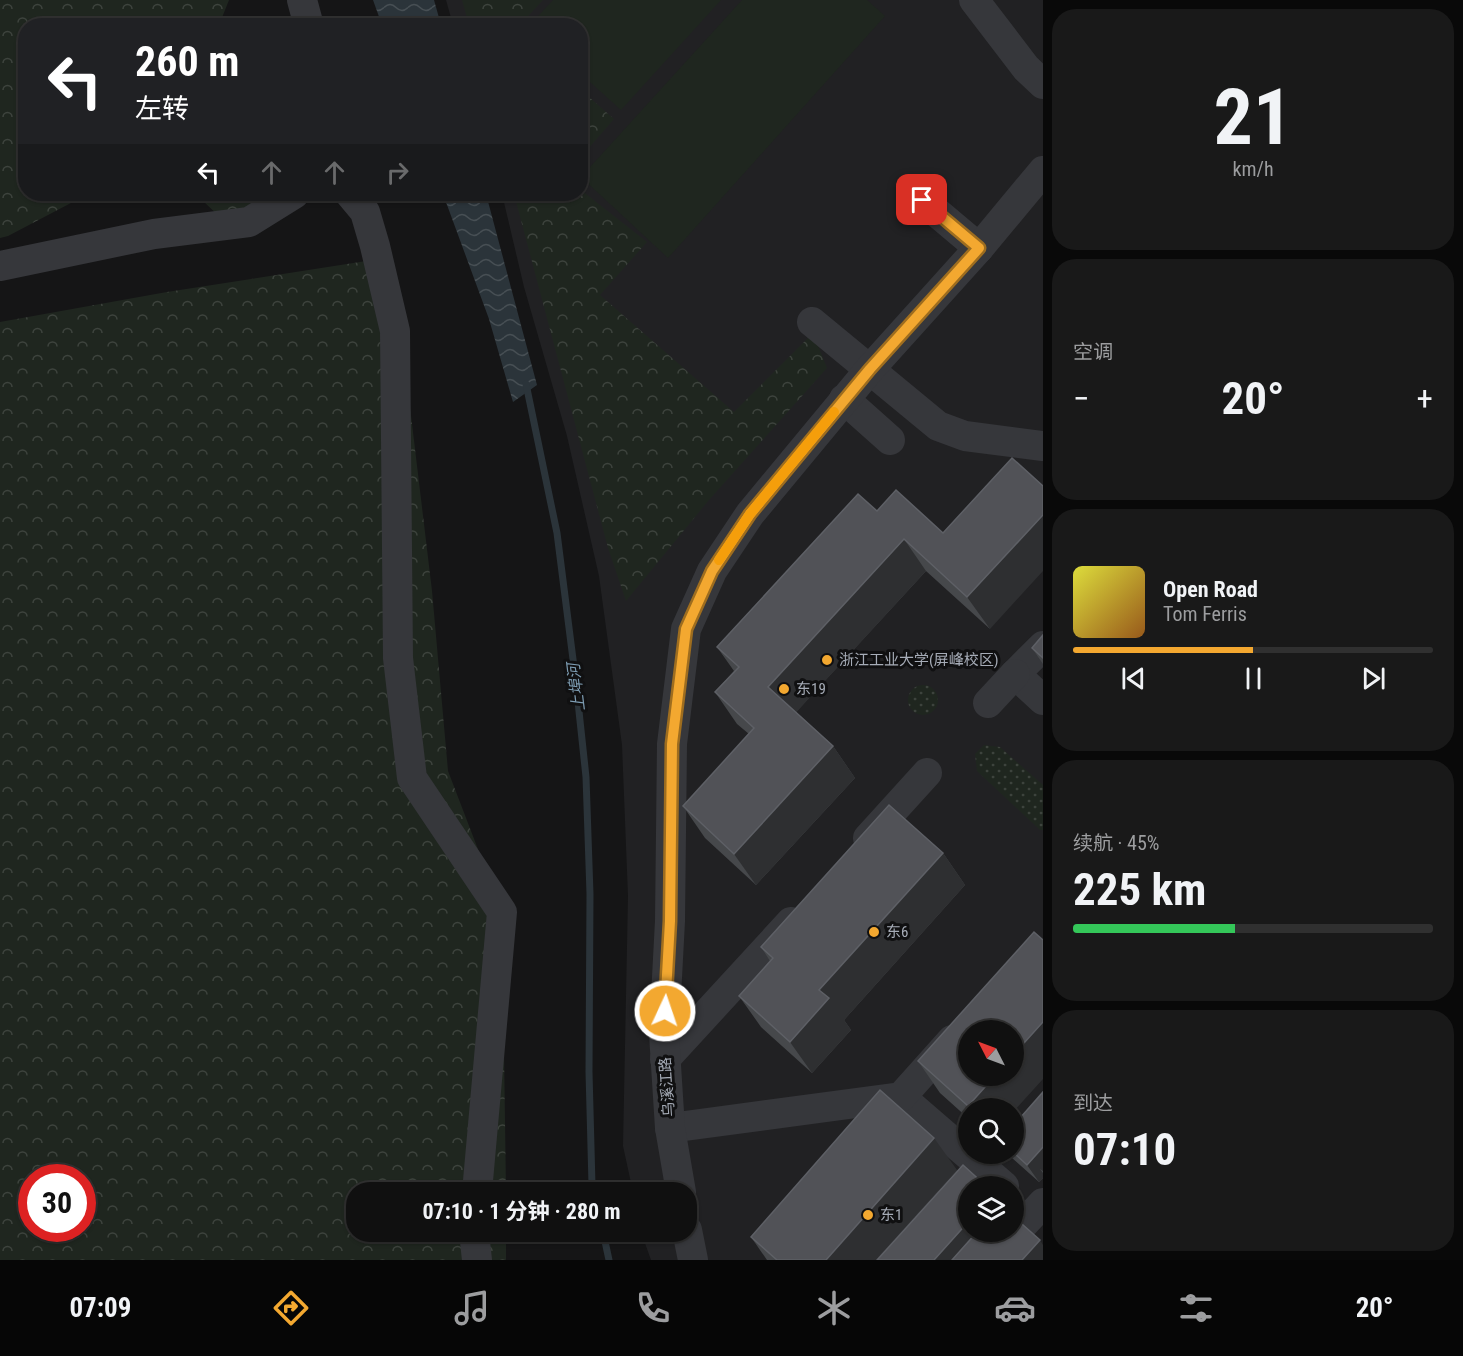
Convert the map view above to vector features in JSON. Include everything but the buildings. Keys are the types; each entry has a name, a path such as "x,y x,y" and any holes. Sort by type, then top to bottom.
{"street":[{"path":"974,0 1026,68 1043,84"},
{"name":"乌溪江路","path":"679,1182 670,1128 665,1059 670,921 672,744 686,629 712,571 750,514 844,399 979,248 1043,171"},
{"path":"922,200 979,248"},
{"path":"0,266 154,234 249,222 283,201"},
{"path":"356,201 365,212 395,331 398,658 412,778 502,912 478,1182"},
{"path":"812,322 938,426 964,436 1043,446"},
{"path":"844,399 890,440"},
{"path":"988,703 1043,646"},
{"path":"1015,674 1043,700"},
{"path":"849,858 927,773"},
{"path":"665,1059 809,902"},
{"path":"670,1128 901,1097 972,1018"},
{"path":"901,1097 990,1174"},
{"path":"990,1260 1033,1209"},
{"path":"475,1242 477,1260"},
{"path":"689,1242 693,1260"}],"shaded area":[{"name":"浙江工业大学(屏峰校区)","path":"446,0 1043,0 1043,1260 651,1260 645,1242 697,1242 697,1182 631,1182 623,1146 628,896 622,745 599,576 567,436 524,287 504,201 588,201 588,18 451,18"}],"green space":[{"path":"0,0 229,0 222,18 18,18 18,201 75,201 0,238"},
{"path":"462,0 543,0 526,18 467,18"},
{"path":"553,0 721,0 621,110 588,80 588,18 536,18"},
{"path":"742,0 867,0 885,16 668,258 588,184 588,169"},
{"path":"588,96 614,119 588,149"},
{"path":"588,196 647,242 600,295 734,412 813,333 827,368 709,500 626,601 608,548 516,201 588,201"},
{"path":"203,201 262,201 255,210 221,218"},
{"path":"392,257 432,591 448,771 502,912 506,1182 346,1182 346,1242 506,1242 506,1260 0,1260 0,322 167,292"},
{"path":"923,685 934,689 938,700 934,711 923,715 912,711 908,700 912,689"},
{"path":"984,745 1000,747 1043,785 1043,830 1040,830 977,771 975,754"}],"water":[{"path":"373,0 434,0 439,18 379,18"},
{"path":"446,201 488,201 537,385 513,402 489,319"}],"waterway":[{"name":"上埠河","path":"526,384 557,533 586,777 590,894 589,1072 592,1182"},
{"name":"上埠河","path":"605,1242 609,1260"}],"slow traffic":[{"path":"719,560 750,514 834,412"}],"place":[{"name":"浙江工业大学(屏峰校区)","path":"827,660"},
{"name":"东19","path":"784,689"},
{"name":"东6","path":"874,932"},
{"name":"东1","path":"868,1215"}],"route":[{"path":"665,1011 670,921 672,744 686,629 712,571 750,514 870,369 979,248 922,200"}]}
